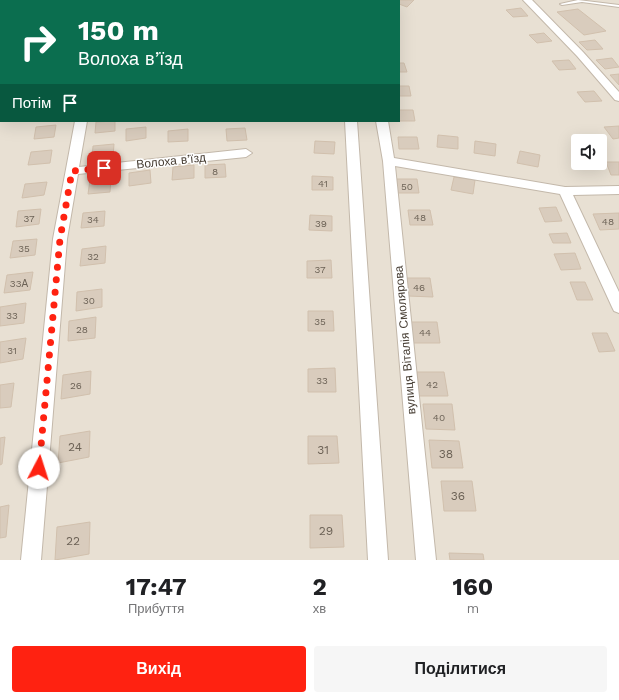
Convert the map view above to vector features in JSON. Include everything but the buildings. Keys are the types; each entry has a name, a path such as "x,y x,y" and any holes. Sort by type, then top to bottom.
{"street":[{"path":"527,0 580,54 619,98"},
{"path":"31,560 60,239 81,122"},
{"path":"351,122 378,560"},
{"name":"вулиця Віталія Смолярова","path":"382,122 389,161 426,560"},
{"name":"Волоха в’їзд","path":"72,171 246,153"},
{"path":"389,161 565,192 619,190"},
{"path":"565,192 619,307"}],"lane":[{"path":"562,4 581,1 619,6"}],"shaded area":[{"path":"400,0 619,0 619,560 0,560 0,122 400,122"}],"route":[{"path":"39,468 60,239 72,171 104,168"}]}
